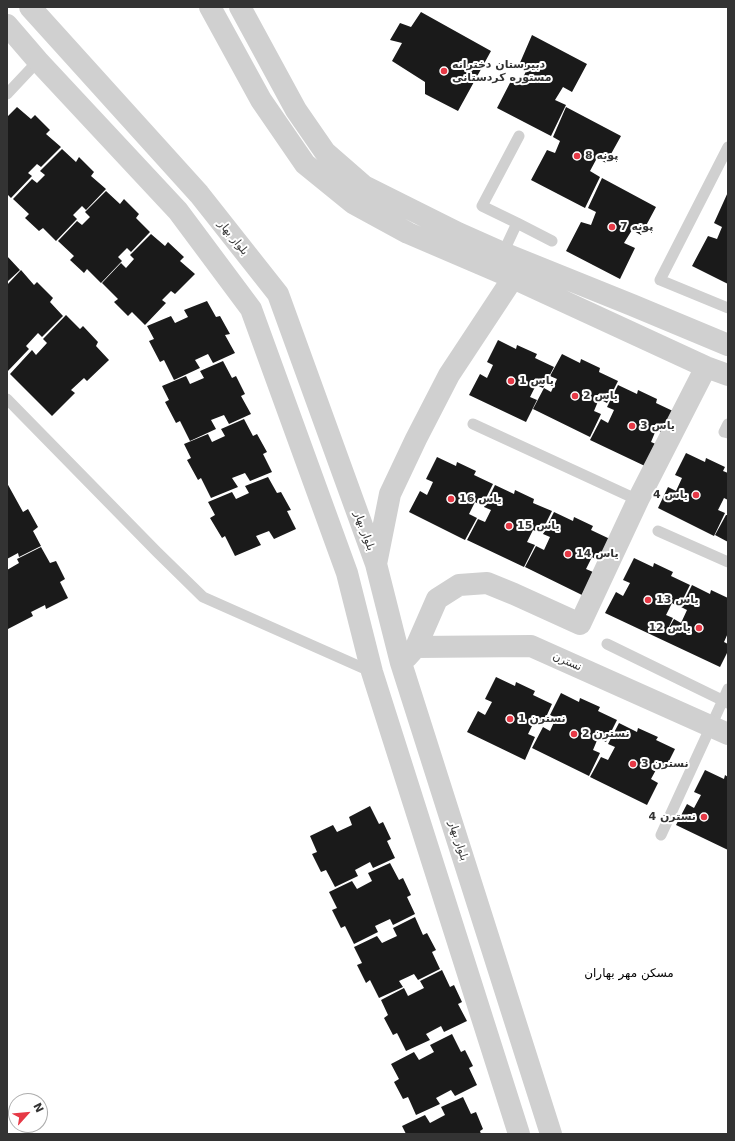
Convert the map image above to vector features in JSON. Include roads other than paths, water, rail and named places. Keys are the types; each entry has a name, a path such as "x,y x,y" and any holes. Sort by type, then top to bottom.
{"street":[{"name":"بلوار بهار","path":"30,7 199,194 278,294 376,564 401,664 550,1134"},
{"path":"210,7 261,100 305,164 353,203 408,233 513,278 706,367 728,375"},
{"path":"240,7 296,110 325,152 364,186 458,233 503,253 632,304 728,345"},
{"path":"7,25 38,61 178,211 251,309 347,573 372,672 519,1134"},
{"path":"38,61 59,40"},
{"path":"178,211 199,194"},
{"path":"376,564 390,494 416,439 449,374 513,278"},
{"path":"620,327 632,304"},
{"path":"401,664 416,647 437,599 459,586 487,583 580,624 638,500 706,367"},
{"name":"نسترن","path":"416,647 531,646 719,730"}],"lane":[{"path":"7,94 38,61"},
{"path":"519,136 482,206 552,241"},
{"path":"728,147 660,280 728,308"},
{"path":"503,253 516,223"},
{"path":"7,399 157,552 203,596 372,672"},
{"path":"473,424 638,500"},
{"path":"728,424 724,432 728,433"},
{"path":"658,531 728,562"},
{"path":"607,644 725,702"},
{"path":"661,835 719,730 728,689"}],"place":[{"name":"دبیرستان دخترانه مستوره کردستانی","path":"444,71"},
{"name":"پونه 8","path":"577,156"},
{"name":"پونه 7","path":"612,227"},
{"name":"یاس 1","path":"511,381"},
{"name":"یاس 2","path":"575,396"},
{"name":"یاس 3","path":"632,426"},
{"name":"یاس 4","path":"696,495"},
{"name":"یاس 16","path":"451,499"},
{"name":"یاس 15","path":"509,526"},
{"name":"یاس 14","path":"568,554"},
{"name":"یاس 13","path":"648,600"},
{"name":"یاس 12","path":"699,628"},
{"name":"نسترن 1","path":"510,719"},
{"name":"نسترن 2","path":"574,734"},
{"name":"نسترن 3","path":"633,764"},
{"name":"نسترن 4","path":"704,817"}],"district":[{"name":"مسکن مهر بهاران","path":"629,974"}]}
